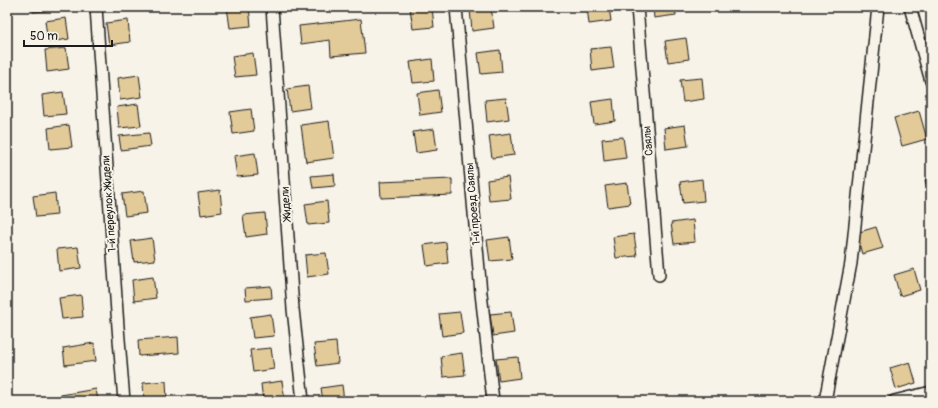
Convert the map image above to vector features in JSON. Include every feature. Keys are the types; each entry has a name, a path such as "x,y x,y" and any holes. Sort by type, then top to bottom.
{"street":[{"name":"1-й переулок Жидели","path":"96,7 124,401"},
{"name":"Жидели","path":"272,7 293,309 302,401"},
{"name":"1-й проезд Саялы","path":"456,7 481,293 493,401"},
{"name":"Саялы","path":"637,7 659,275"},
{"path":"825,401 851,263 878,7"},
{"path":"910,7 931,81"},
{"path":"894,401 931,392"}],"building":[{"path":"33,7 66,7 66,9 33,12"},
{"path":"227,7 249,7 251,26 230,28"},
{"path":"432,7 434,27 413,29 410,8"},
{"path":"491,7 494,28 472,31 470,9"},
{"path":"587,7 609,7 611,21 589,24"},
{"path":"653,7 675,7 676,15 654,18"},
{"path":"66,18 69,39 48,42 45,21"},
{"path":"361,19 365,53 331,56 330,40 301,44 299,26"},
{"path":"128,20 130,42 109,45 106,23"},
{"path":"686,38 689,59 668,62 665,41"},
{"path":"611,47 614,68 592,71 590,49"},
{"path":"66,48 69,69 47,72 45,50"},
{"path":"500,50 502,72 481,74 478,53"},
{"path":"253,53 256,75 235,77 232,56"},
{"path":"432,59 434,81 413,83 410,62"},
{"path":"139,75 142,97 120,100 118,78"},
{"path":"702,78 704,99 683,102 680,80"},
{"path":"308,86 311,108 290,111 287,89"},
{"path":"438,90 441,112 420,115 417,93"},
{"path":"63,92 66,114 44,116 42,95"},
{"path":"506,98 509,119 487,122 485,100"},
{"path":"613,99 615,121 594,124 591,102"},
{"path":"138,104 141,126 119,128 117,107"},
{"path":"251,109 254,131 233,134 230,112"},
{"path":"919,111 927,139 902,146 894,118"},
{"path":"329,121 334,158 306,162 301,125"},
{"path":"69,125 72,147 50,149 48,128"},
{"path":"685,125 688,146 666,149 664,128"},
{"path":"434,129 437,150 416,153 413,132"},
{"path":"149,133 151,146 121,150 119,136"},
{"path":"511,133 514,155 492,158 489,136"},
{"path":"623,137 626,158 604,161 602,139"},
{"path":"255,153 258,175 237,177 234,156"},
{"path":"334,174 335,186 313,188 311,176"},
{"path":"508,177 511,199 489,201 487,180"},
{"path":"931,178 931,201 925,180"},
{"path":"452,179 452,195 381,198 380,182"},
{"path":"702,179 704,201 683,203 680,182"},
{"path":"627,183 630,204 608,207 605,186"},
{"path":"220,190 222,212 201,215 198,193"},
{"path":"144,191 147,213 125,216 122,194"},
{"path":"55,193 57,215 36,217 33,196"},
{"path":"327,201 329,223 308,225 305,204"},
{"path":"265,213 267,234 246,237 243,215"},
{"path":"693,220 695,242 674,244 671,223"},
{"path":"876,227 883,248 862,254 856,233"},
{"path":"634,234 637,256 616,258 613,237"},
{"path":"509,237 512,259 490,261 487,240"},
{"path":"152,238 155,260 134,262 131,241"},
{"path":"446,242 448,263 427,266 424,245"},
{"path":"78,247 81,268 59,271 57,249"},
{"path":"326,253 329,274 307,277 305,255"},
{"path":"914,269 920,290 900,296 894,275"},
{"path":"153,277 156,298 134,301 132,280"},
{"path":"271,286 272,298 246,300 245,288"},
{"path":"81,295 83,317 62,319 59,298"},
{"path":"460,312 463,333 442,336 439,314"},
{"path":"511,312 514,333 493,336 490,314"},
{"path":"271,314 274,336 253,338 250,317"},
{"path":"178,337 179,353 139,356 138,340"},
{"path":"336,342 338,363 317,366 314,344"},
{"path":"94,343 96,361 65,365 63,348"},
{"path":"271,348 274,369 253,372 250,350"},
{"path":"462,353 465,375 443,377 441,356"},
{"path":"518,357 520,378 499,381 496,359"},
{"path":"910,362 916,383 896,389 890,368"},
{"path":"166,381 167,401 144,401 143,383"},
{"path":"282,381 285,401 263,401 261,384"},
{"path":"342,385 344,401 323,401 321,388"},
{"path":"96,389 98,401 62,401 61,395"},
{"path":"522,397 522,401 500,401 500,400"}]}
